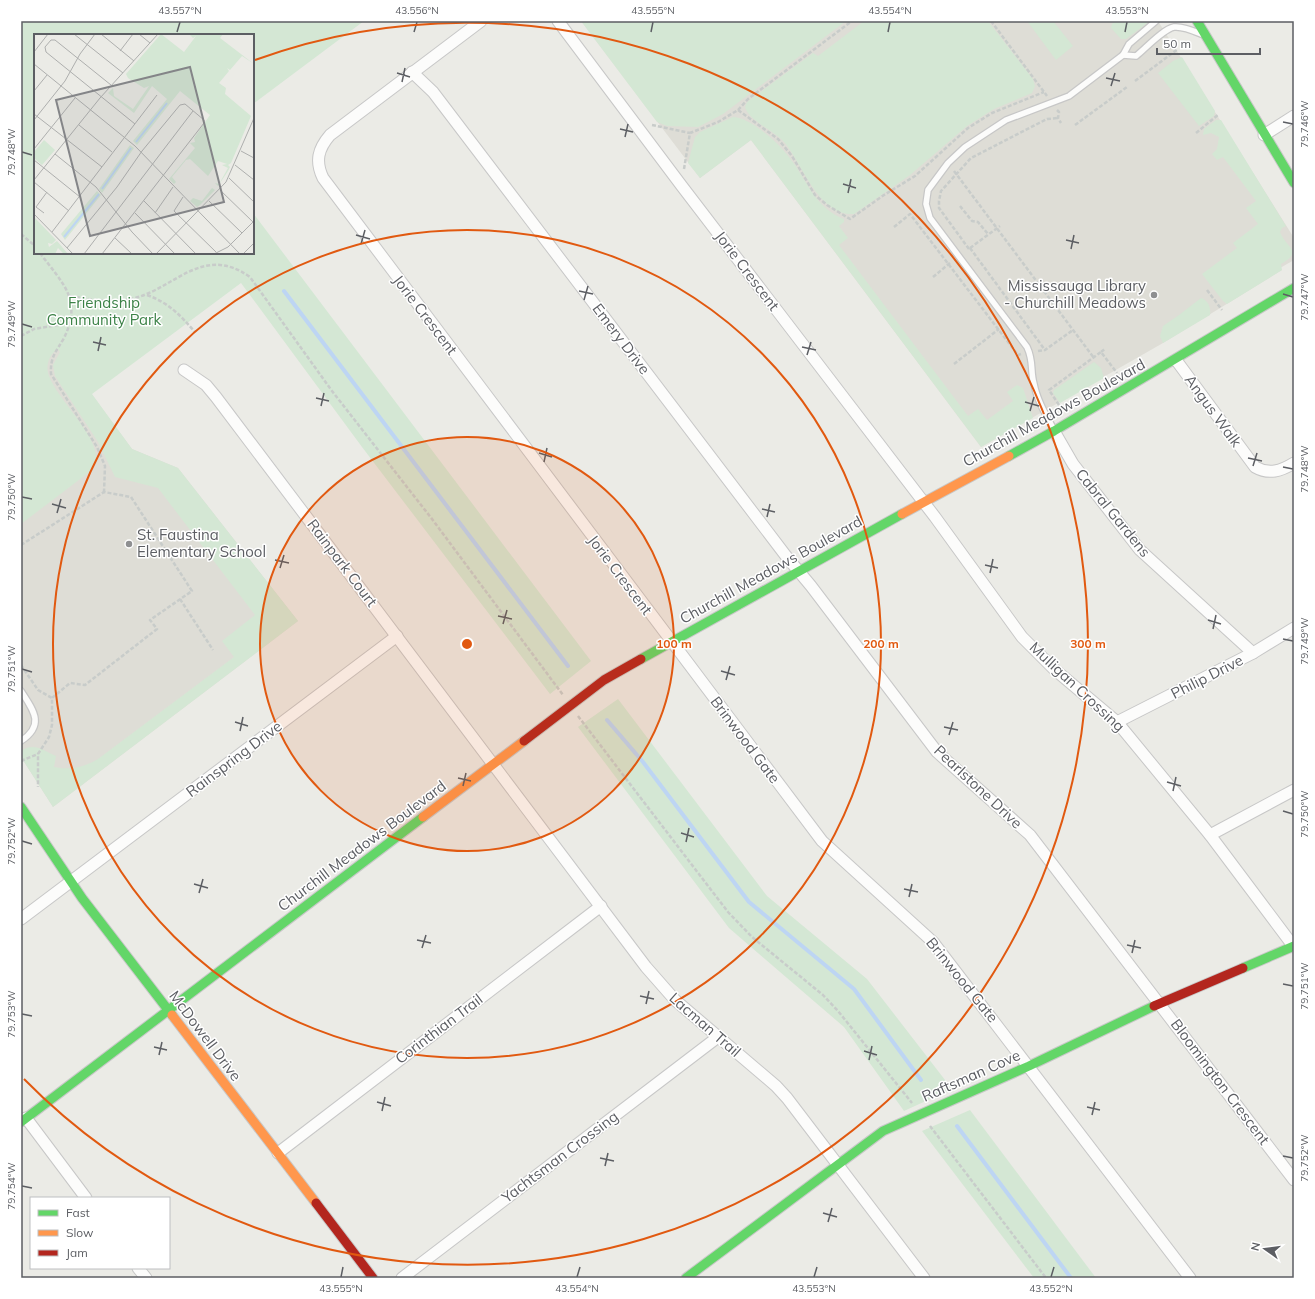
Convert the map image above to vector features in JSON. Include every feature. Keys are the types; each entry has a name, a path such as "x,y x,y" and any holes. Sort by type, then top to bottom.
{"street":[{"name":"Jorie Crescent","path":"481,21 412,72 330,136 320,146 318,168 323,178 671,642"},
{"name":"Jorie Crescent","path":"558,21 922,502"},
{"path":"1197,21 1294,183"},
{"name":"Emery Drive","path":"412,72 438,98 798,570"},
{"path":"1264,135 1294,116"},
{"name":"Churchill Meadows Boulevard","path":"23,1120 604,680 798,570 1054,431 1176,360 1294,288"},
{"name":"Angus Walk","path":"1176,360 1255,467 1264,471 1272,472 1294,463"},
{"name":"Rainpark Court","path":"184,370 206,385 216,397 493,764"},
{"name":"Cabral Gardens","path":"1054,431 1073,464 1140,550 1253,653"},
{"name":"Mulligan Crossing","path":"922,502 1022,637 1054,669 1117,722 1210,835 1294,947"},
{"name":"Pearlstone Drive","path":"798,570 937,752 1030,835 1160,1004"},
{"name":"Philip Drive","path":"1117,722 1253,653 1294,628"},
{"name":"Rainspring Drive","path":"21,919 397,636"},
{"name":"Brinwood Gate","path":"671,642 822,841 934,942 1190,1278"},
{"name":"Lacman Trail","path":"493,764 662,987 776,1086 924,1278"},
{"path":"1210,835 1294,790"},
{"name":"McDowell Drive","path":"21,807 71,881 373,1278"},
{"name":"Corinthian Trail","path":"278,1153 601,906"},
{"name":"Raftsman Cove","path":"686,1278 836,1164 883,1131 1029,1066 1160,1004 1294,947"},
{"name":"Bloomington Crescent","path":"1160,1004 1294,1180"},
{"name":"Yachtsman Crossing","path":"402,1278 718,1037"},
{"path":"23,1120 85,1197"},
{"path":"139,1269 146,1278"}],"lane":[{"path":"1054,431 1042,406 1034,384 1033,363 1028,346 930,218 926,204 928,190 948,163 965,147 1006,120 1069,96 1122,55 1129,44 1156,21"},
{"path":"1122,55 1136,56 1166,30 1174,27 1190,30 1205,36"},
{"path":"21,691 36,718 34,729 29,736 21,741"}],"path":[{"path":"632,120 690,133 718,122 738,110 748,99 852,21"},
{"path":"991,21 1059,112 1058,118 1061,123"},
{"path":"1135,81 1178,49"},
{"path":"1076,125 1127,87"},
{"path":"738,110 778,139 792,156 815,195 827,205 850,219 884,195 915,176"},
{"path":"1196,133 1219,114"},
{"path":"1045,350 939,208 939,201 941,191 971,158 1047,119 1058,118"},
{"path":"681,185 690,133"},
{"path":"940,152 1094,358"},
{"path":"960,206 972,221 978,222 988,234"},
{"path":"21,234 34,245"},
{"path":"41,254 70,296 72,306 70,323 50,363 51,374 98,446 105,466 104,492"},
{"path":"70,296 120,301 146,294 179,276 208,266 224,265 238,269 250,277 332,390 432,519 564,697"},
{"path":"1207,290 1222,310"},
{"path":"146,294 162,300 180,315 195,332"},
{"path":"21,336 34,329 70,323"},
{"path":"954,364 998,330"},
{"path":"1059,405 1049,390 1105,349"},
{"path":"1101,352 1117,373"},
{"path":"1107,359 1111,357"},
{"path":"21,545 104,492 131,497 192,591 150,620 157,629 85,685 70,683 52,698"},
{"path":"180,599 213,650"},
{"path":"21,665 38,690 52,698"},
{"path":"38,787 38,754 49,737 52,725 52,698"},
{"path":"577,714 728,912 752,937 823,995 838,1011 920,1114 1046,1278"},
{"path":"21,761 38,754"}],"shaded area":[{"path":"581,21 1158,21 1294,238 1294,260 1280,268 1282,270 1163,343 981,447 751,140 700,178"},
{"name":"St. Faustina Elementary School","path":"58,349 132,449 178,468 298,621 53,807 21,757 21,373"}],"green space":[{"name":"Friendship Community Park","path":"21,21 364,21 254,103 254,34 34,34 34,254 254,254 254,214 591,661 550,694 362,447 241,283 92,394 132,449 178,468 298,621 53,807 21,757 21,751 30,747 42,749 56,756 54,767 60,768 82,766 98,759 234,657 222,641 255,615 158,488 115,477 98,442 55,376 53,365 60,352 58,349 50,357 47,368 49,376 60,395 89,436 94,446 96,459 92,470 21,524"},
{"path":"581,21 846,21 723,114 698,127 667,126 657,122"},
{"path":"864,21 988,21 1033,79 1035,86 1032,93 994,109 967,126 910,175 854,214 842,213 831,207 821,198 784,142 751,117 745,107 747,102 813,53 818,56"},
{"path":"1027,21 1053,21 1073,46 1056,60"},
{"path":"1115,21 1150,21 1126,39 1121,39 1111,28"},
{"path":"1182,57 1215,111 1214,116 1199,126 1158,73 1173,61"},
{"path":"733,117 745,120 752,124 784,150 821,203 835,215 844,219 844,222 839,226 848,238 839,245 968,416 978,409 987,420 1013,401 1007,392 1017,385 1023,388 1033,418 981,447 751,140 700,178 688,163 695,137 700,132"},
{"path":"1216,120 1221,120 1286,226 1282,228 1280,232 1292,252 1288,260 1281,264 1282,270 1227,304 1202,274 1237,248 1233,243 1258,224 1246,208 1256,201 1223,157 1217,160 1212,154 1217,149 1219,137 1211,133 1203,135 1204,129"},
{"path":"1201,298 1206,300 1210,309 1210,315 1163,343 1160,336 1163,326"},
{"path":"1094,362 1101,368 1104,378 1060,403 1053,393 1054,390"},
{"path":"618,699 767,896 867,979 952,1089 904,1111 844,1027 729,928 578,727"},
{"path":"970,1110 1096,1278 1034,1278 922,1131"}],"waterway":[{"path":"284,291 568,666"},
{"path":"607,720 643,762 749,902 854,989 921,1080"},
{"path":"957,1126 1071,1278"}],"traffic: fast":[{"path":"1197,21 1294,183"},
{"path":"1009,456 1054,431 1294,288"},
{"path":"641,659 902,514"},
{"path":"21,807 82,898 172,1015"},
{"path":"21,1122 423,817"},
{"path":"1243,968 1294,946"},
{"path":"686,1278 883,1131 1029,1066 1154,1006"}],"traffic: slow":[{"path":"902,514 1009,456"},
{"path":"423,817 524,741"},
{"path":"172,1015 316,1203"}],"traffic: jam":[{"path":"524,741 604,680 641,659"},
{"path":"1154,1006 1243,968"},
{"path":"316,1203 373,1278"}],"place":[{"name":"Mississauga Library - Churchill Meadows","path":"1154,295"},
{"name":"St. Faustina Elementary School","path":"129,544"}]}
